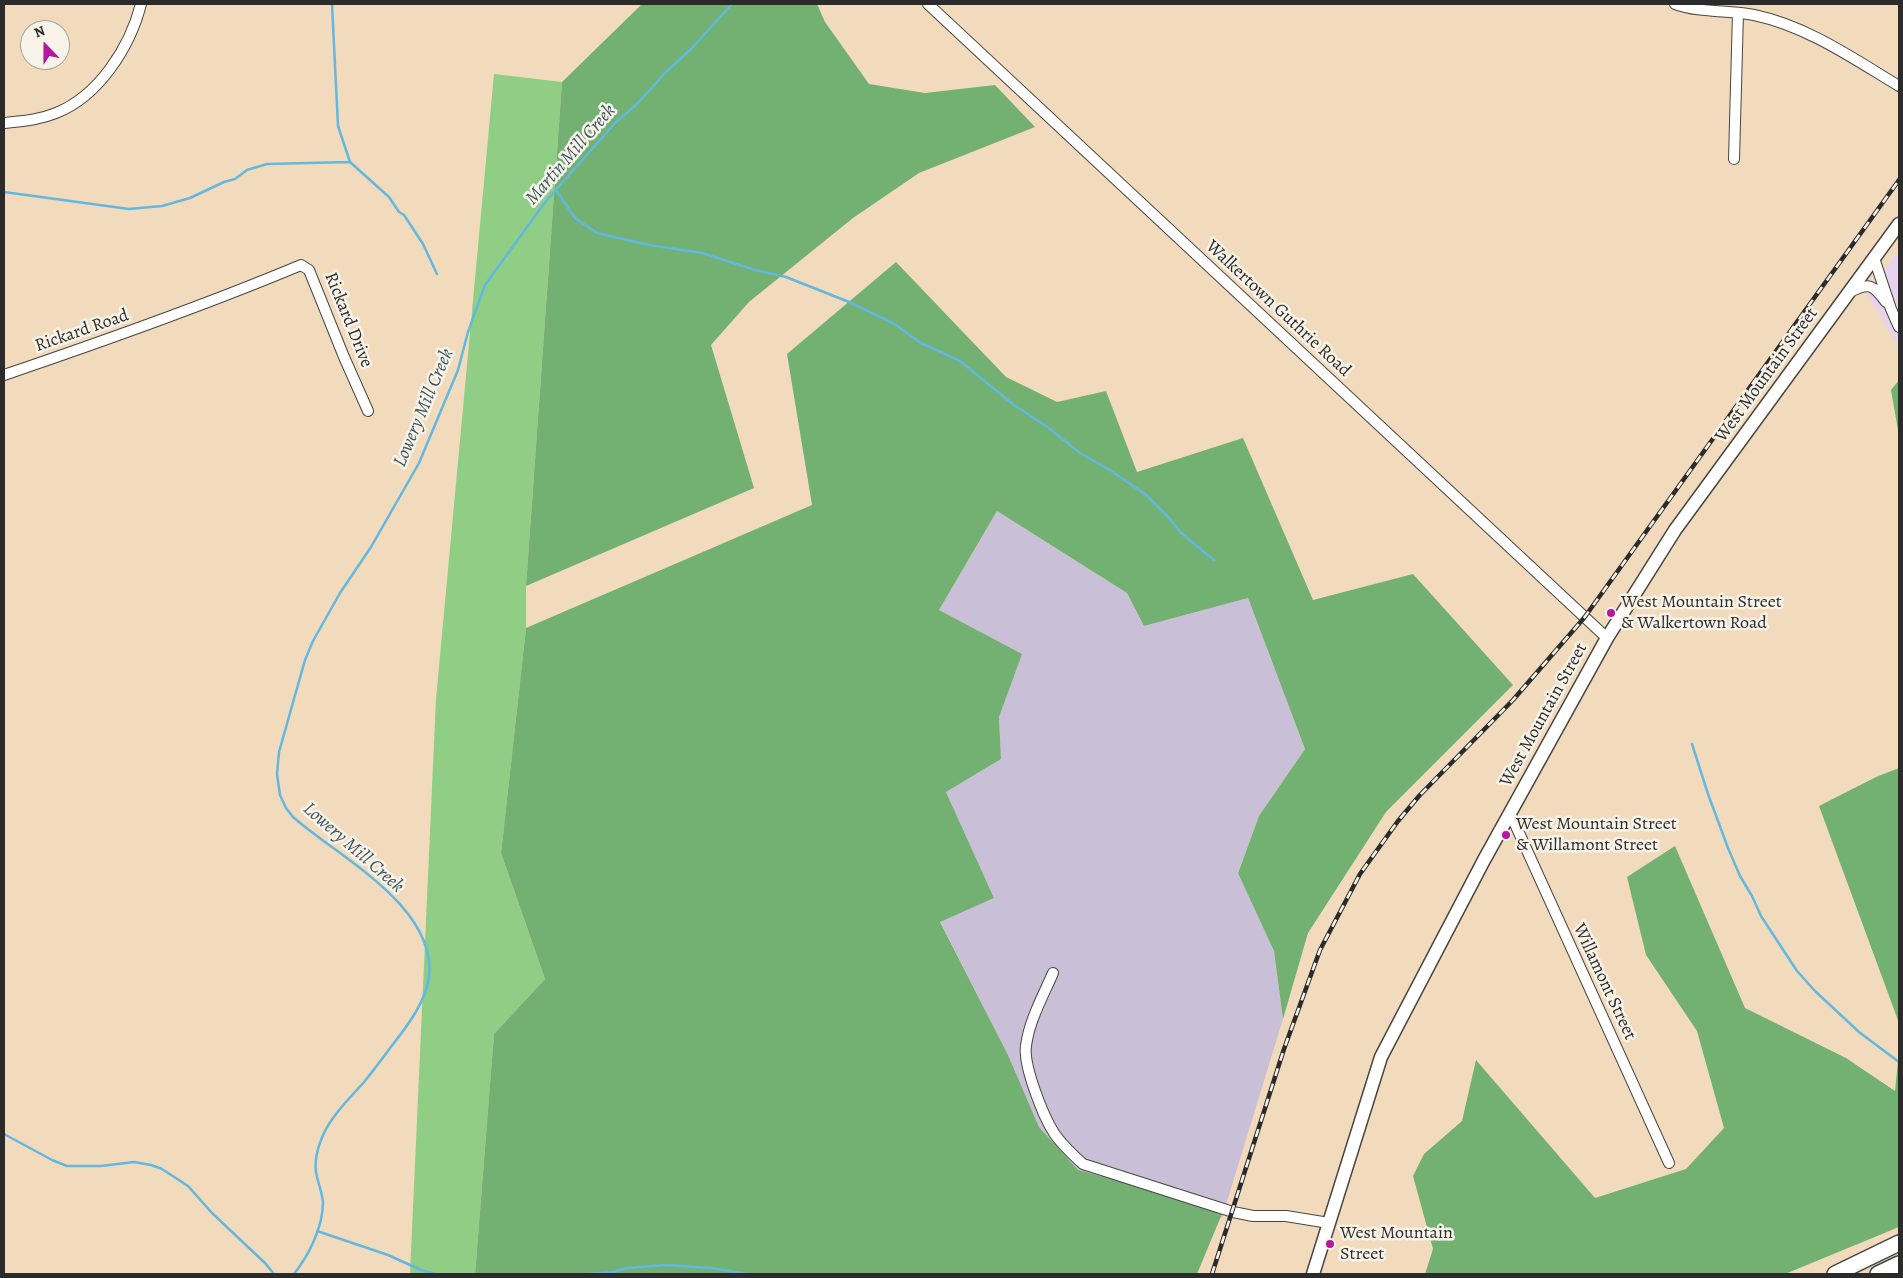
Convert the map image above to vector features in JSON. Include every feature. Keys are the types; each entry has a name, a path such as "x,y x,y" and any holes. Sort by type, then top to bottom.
{"highway":[{"path":"1835,1274 1899,1243"},
{"path":"1878,1274 1899,1264"}],"main road":[{"name":"West Mountain Street","path":"1313,1274 1381,1057 1510,814 1607,638 1675,530 1899,224"}],"street":[{"path":"4,123 32,121 56,113 78,101 113,64 133,26 141,4"},
{"name":"Walkertown Guthrie Road","path":"928,4 1607,638"},
{"path":"1675,4 1696,9 1738,12 1772,20 1804,32 1899,86"},
{"path":"1734,159 1738,12"},
{"path":"1874,258 1899,327"},
{"name":"Rickard Drive","path":"170,317 240,291 300,265 309,270 368,411"},
{"path":"1850,292 1862,286 1871,286 1877,290 1891,309"},
{"name":"Rickard Road","path":"4,375 170,317"},
{"name":"Willamont Street","path":"1510,814 1670,1163"},
{"path":"1054,973 1028,1034 1026,1048 1027,1063 1042,1108 1054,1132 1067,1150 1083,1164 1233,1212 1253,1216 1286,1216 1329,1223"}],"shaded area":[{"path":"1899,251 1899,347 1866,293"},
{"path":"997,511 1127,593 1144,626 1248,598 1305,749 1259,816 1238,872 1274,951 1283,1019 1222,1218 1078,1170 1039,1127 1008,1055 940,921 994,898 946,792 1001,759 999,717 1021,654 939,610"}],"green space":[{"path":"642,4 817,4 825,22 869,84 925,93 995,85 1035,127 919,173 853,218 749,302 711,345 754,488 526,586 562,82"},
{"path":"494,74 562,82 526,586 526,628 501,853 545,979 494,1034 475,1274 410,1274 436,699"},
{"path":"896,262 1006,377 1057,402 1106,391 1137,472 1243,438 1313,600 1413,574 1513,685 1386,812 1308,933 1283,1019 1274,951 1238,873 1259,816 1305,749 1248,598 1144,626 1127,593 997,511 939,610 1022,654 999,717 1001,759 946,792 994,898 940,922 1008,1055 1039,1127 1078,1170 1224,1209 1197,1274 475,1274 494,1034 545,979 501,853 526,628 812,505 787,354"},
{"path":"1899,380 1899,436 1891,390"},
{"path":"1899,768 1899,1023 1819,806 1876,777"},
{"path":"1675,846 1745,1008 1846,1058 1895,1091 1899,1051 1899,1227 1785,1274 1425,1274 1433,1249 1413,1176 1424,1154 1462,1121 1476,1060 1595,1198 1686,1169 1724,1128 1697,1031 1646,955 1627,877"}],"waterway":[{"name":"Lowery Mill Creek","path":"332,4 338,126 350,162 389,197 399,212 404,215 423,244 437,274"},
{"name":"Lowery Mill Creek","path":"294,1274 310,1249 321,1221 323,1202 317,1177 316,1160 324,1133 337,1113 368,1077 410,1021 424,995 429,977 427,951 417,928 401,906 381,885 358,866 293,817 280,795 277,774 279,752 305,660 313,641 340,593 371,547 419,463 458,370 468,332 485,285 546,201 615,123 638,103 732,4"},
{"path":"4,192 129,209 162,206 190,198 224,182 235,179 247,170 267,164 350,162"},
{"name":"Martin Mill Creek","path":"556,190 575,218 597,233 649,245 702,253 755,270 786,277 849,302 893,323 921,343 960,361 1014,405 1046,426 1080,453 1145,494 1181,533 1214,560"},
{"path":"1692,744 1728,848 1761,916 1797,971 1815,991 1859,1032 1899,1062"},
{"path":"4,1134 67,1166 101,1166 134,1162 162,1169 188,1186 212,1213 265,1263 274,1274"},
{"path":"317,1231 388,1255 421,1270 435,1274"},
{"path":"589,1274 613,1272 627,1268 666,1265 711,1268 748,1274"}],"railway":[{"path":"1212,1274 1284,1049 1320,950 1360,874 1398,821 1419,796 1513,700 1584,618 1899,180"}],"place":[{"name":"West Mountain Street & Walkertown Road","path":"1611,613"},
{"name":"West Mountain Street & Willamont Street","path":"1506,835"},
{"name":"West Mountain Street","path":"1330,1244"}]}
